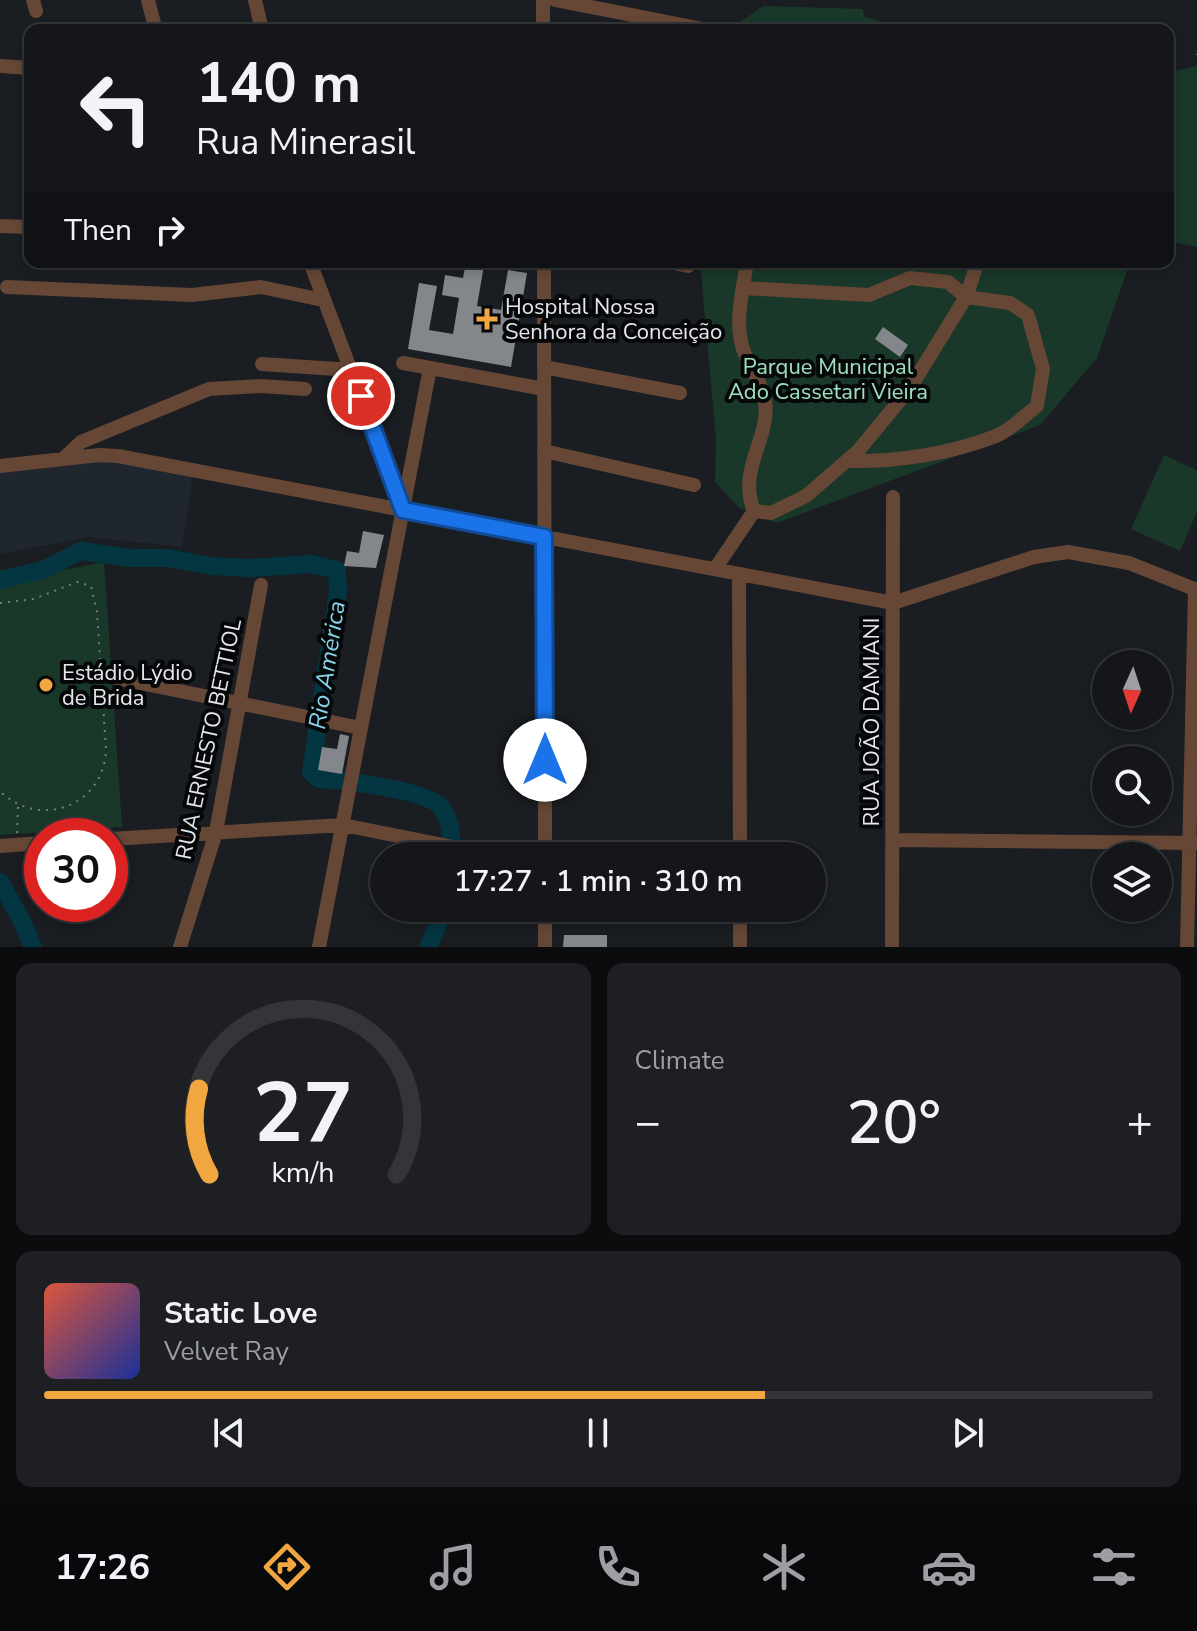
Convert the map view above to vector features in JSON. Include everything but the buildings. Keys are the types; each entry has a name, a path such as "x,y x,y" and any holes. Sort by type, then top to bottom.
{"street":[{"path":"148,0 154,23"},
{"path":"255,0 261,24"},
{"path":"543,0 543,24"},
{"path":"555,0 677,24"},
{"path":"0,66 24,68"},
{"path":"0,226 24,227"},
{"path":"312,268 392,473 403,510"},
{"path":"544,268 545,842"},
{"path":"746,268 739,313 742,346 765,401 750,469 748,496 754,511"},
{"path":"754,511 771,513 806,496 847,461 910,388 966,297 975,268"},
{"path":"743,288 869,295 910,278 948,282 966,297 1010,303 1028,315 1043,369 1037,406 999,435 970,444 882,462 847,461"},
{"path":"948,282 953,316"},
{"path":"7,287 192,295 261,287 323,300"},
{"path":"403,363 544,389"},
{"path":"262,364 351,370"},
{"path":"544,367 680,393"},
{"path":"319,947 430,368"},
{"path":"62,459 81,442 209,389 261,386 305,389"},
{"path":"544,451 694,485"},
{"path":"0,466 118,456 893,603 1034,557 1068,552 1129,563 1196,590 1193,843 1187,947"},
{"name":"RUA JOÃO DAMIANI","path":"892,947 893,497"},
{"path":"715,569 754,511"},
{"path":"739,574 740,842"},
{"name":"RUA ERNESTO BETTIOL","path":"180,947 216,832 261,585"},
{"path":"116,678 361,728"},
{"path":"128,838 343,825 430,842"},
{"path":"892,840 1193,843"},
{"path":"0,846 24,844"},
{"path":"545,922 545,947"},
{"path":"740,922 740,947"}],"path":[{"path":"0,603 34,599 69,584 85,582 95,593 105,762 93,787 64,808 32,811 18,806 0,791"},
{"path":"16,845 18,806"}],"shaded area":[{"path":"107,460 193,475 182,547 88,537 0,554 0,472"}],"green space":[{"path":"763,6 862,9 865,17 889,24 737,24"},
{"path":"1197,66 1197,247 1174,242 1174,71"},
{"name":"Parque Municipal Ado Cassetari Vieira","path":"701,268 1128,268 1097,358 1040,425 777,523 739,508 715,482 716,439"},
{"path":"1164,455 1197,470 1197,512 1180,551 1131,529"},
{"path":"104,562 121,818 24,818 24,833 0,835 0,583"}],"waterway":[{"name":"Rio América","path":"0,580 43,570 81,551 131,558 168,558 211,566 249,568 311,564 337,570 338,591 311,772 319,779 383,787 433,801 447,818 452,842"},
{"path":"0,882 33,947"},
{"name":"Rio América","path":"428,947 439,922"}],"place":[{"name":"Hospital Nossa Senhora da Conceição","path":"487,319"},
{"name":"Estádio Lýdio de Brida","path":"46,685"}],"route":[{"path":"361,396 392,473 403,510 544,537 545,760"}]}
